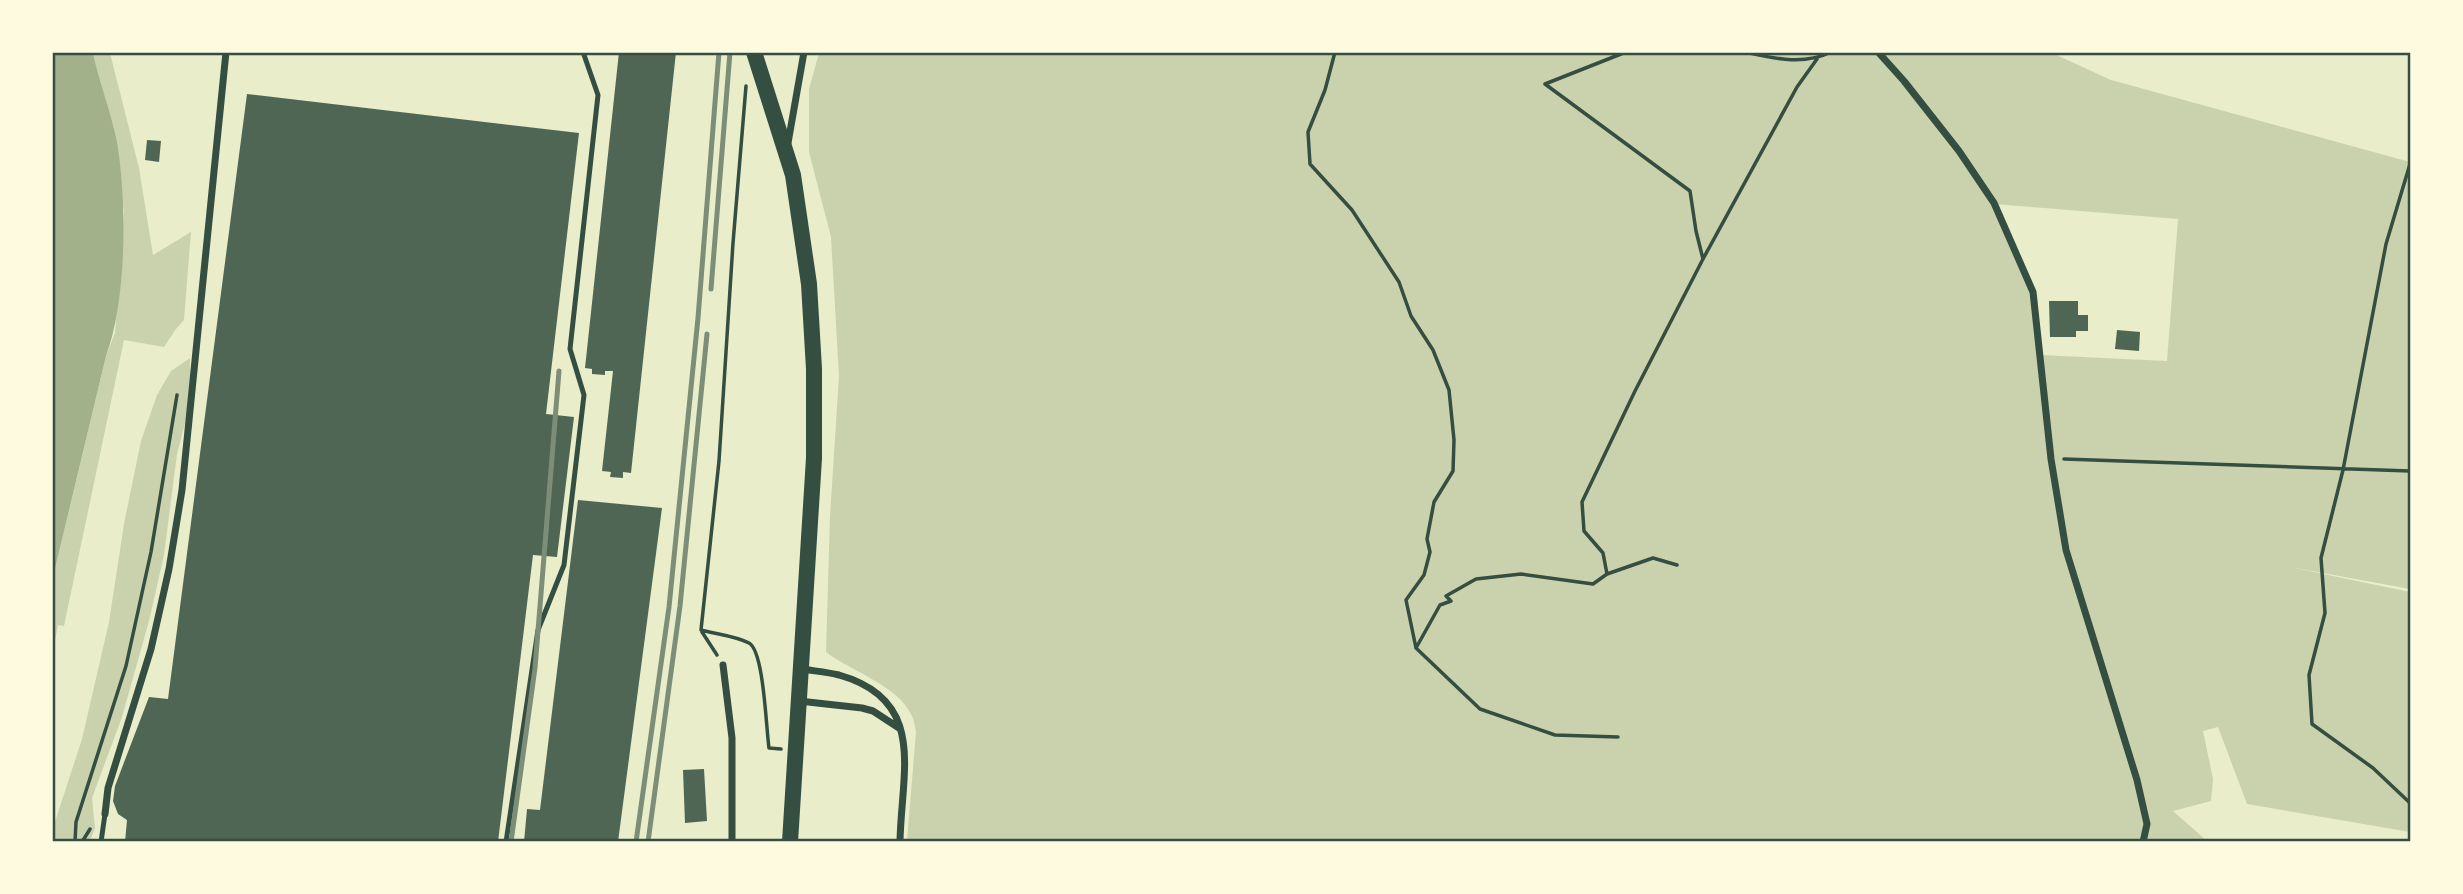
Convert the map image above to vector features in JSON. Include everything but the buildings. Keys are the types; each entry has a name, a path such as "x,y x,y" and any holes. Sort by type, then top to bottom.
{"main road":[{"path":"754,52 793,175 809,284 814,369 814,458 790,842"}],"street":[{"path":"105,814 108,788 151,649 169,569 182,489 226,52"},
{"path":"787,154 804,52"},
{"path":"1878,52 1905,81 1959,151 1994,203 2033,292 2051,459 2066,550 2137,780 2147,824 2143,842"},
{"path":"723,665 732,738 732,842"},
{"path":"800,668 839,675 878,693 893,709 905,749 900,842"},
{"path":"799,701 863,708 881,715 900,728"}],"lane":[{"path":"506,842 538,630 564,565 584,395 569,349 598,95 583,52"},
{"path":"101,842 105,814"}],"path":[{"path":"1335,52 1325,90 1308,132 1310,164 1352,210 1398,282 1411,316 1433,350 1449,390 1454,440 1453,471 1434,502 1427,539 1430,552 1424,575 1406,600 1416,648 1480,709 1555,735 1618,737"},
{"path":"1626,52 1545,84 1689,191 1703,260"},
{"path":"1744,52 1781,60 1817,59 1831,52"},
{"path":"1607,574 1603,553 1584,531 1582,502 1635,391 1703,260 1797,87 1817,59"},
{"path":"723,665 701,630 719,461 744,101"},
{"path":"2410,164 2386,244 2343,470 2321,558 2325,613 2309,675 2312,724 2373,768 2410,803"},
{"path":"75,842 76,822 126,666 151,552 177,395 194,373"},
{"path":"2051,459 2410,471"},
{"path":"1416,648 1440,605 1451,601 1446,596 1476,579 1521,574 1594,584 1607,574 1653,558 1677,565"},
{"path":"701,630 748,643 755,649 769,748 794,751"}],"shaded area":[{"path":"53,52 93,53 117,142 122,193 123,250 113,333 53,577"},
{"path":"93,53 110,53 139,168 153,255 191,232 184,320 164,347 124,340 64,626 58,625 53,651 53,577 106,356 115,333 124,211"},
{"path":"819,53 2052,53 2111,80 2410,162 2410,589 2290,567 2410,592 2410,832 2247,804 2218,727 2203,731 2213,779 2211,801 2173,811 2207,841 907,841 916,732 913,718 905,705 885,687 826,652 830,516 839,376 831,237 809,152 809,89","holes":["1994,204 2178,219 2167,361 2040,355 2033,292"]},
{"path":"190,358 190,404 177,454 164,555 122,717 92,798 95,828 90,841 53,841 52,831 82,739 109,622 124,524 141,441 157,395 171,371"}],"railway":[{"path":"636,842 669,607 698,318 719,52"},
{"path":"711,289 730,52"},
{"path":"648,842 680,606 707,334"},
{"path":"511,842 535,668 559,371"}]}
